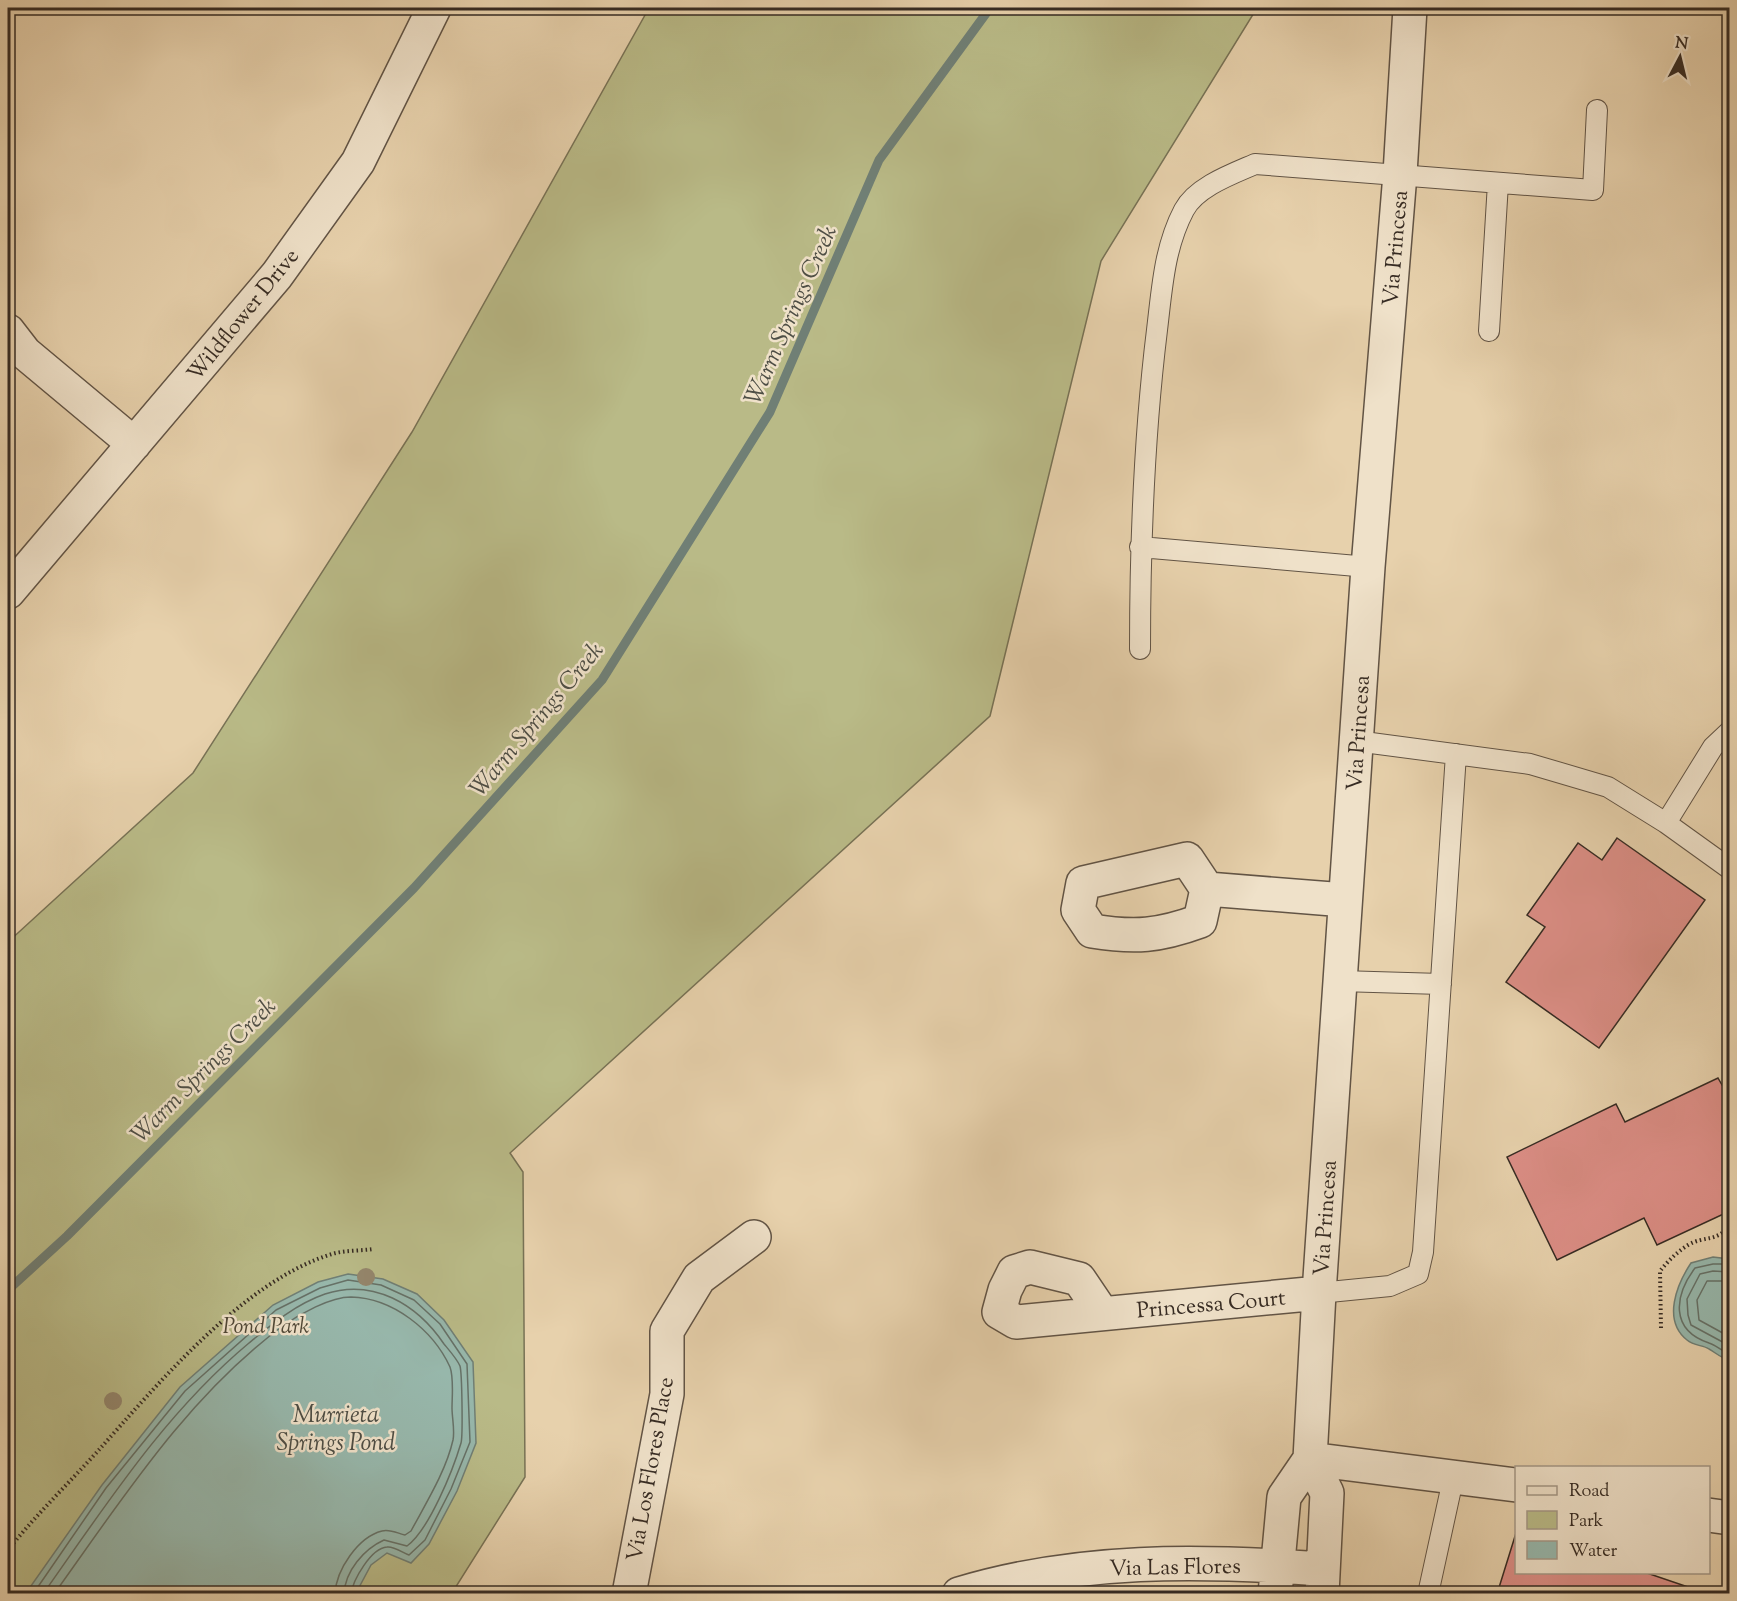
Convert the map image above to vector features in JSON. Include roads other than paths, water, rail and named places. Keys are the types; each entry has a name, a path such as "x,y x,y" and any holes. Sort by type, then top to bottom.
{"street":[{"name":"Wildflower Drive","path":"8,592 277,275 358,162 434,8"},
{"name":"Via Princesa","path":"1322,1581 1327,1493 1310,1459 1319,1293 1368,567 1400,174 1410,8"},
{"path":"8,331 25,353 134,444"},
{"path":"1207,889 1345,900"},
{"name":"Via Los Flores Place","path":"629,1593 667,1394 667,1330 699,1278 754,1237"},
{"name":"Princessa Court","path":"1102,1313 1319,1293"},
{"path":"1276,1579 1284,1497 1310,1459 1454,1475 1515,1485"},
{"path":"1710,1515 1730,1518"},
{"name":"Via Las Flores","path":"959,1593 1053,1573 1133,1563 1276,1579 1322,1581"}],"lane":[{"path":"1140,649 1140,547 1152,368 1166,256 1185,208 1216,181 1255,164 1593,190 1597,110"},
{"path":"1489,331 1498,183"},
{"path":"1140,547 1368,567"},
{"path":"1666,823 1713,747 1730,731"},
{"path":"1356,741 1530,764 1608,787 1666,823 1730,869"},
{"path":"1319,1293 1390,1286 1418,1274 1423,1252 1456,754"},
{"path":"1340,981 1441,984"},
{"path":"1428,1593 1454,1475"}],"water":[{"path":"1713,1257 1729,1259 1729,1360 1687,1340 1679,1332 1675,1322 1674,1302 1681,1281 1691,1263"},
{"name":"Murrieta Springs Pond","path":"348,1274 383,1279 417,1294 444,1320 473,1362 476,1443 457,1491 429,1544 411,1563 387,1553 371,1565 356,1593 26,1593 102,1485 180,1387 273,1305 318,1282"}],"waterway":[{"name":"Warm Springs Creek","path":"8,1290 67,1236 414,888 602,680 770,412 879,160 990,8"}],"park label":[{"name":"Pond Park","path":"266,1325"}]}
